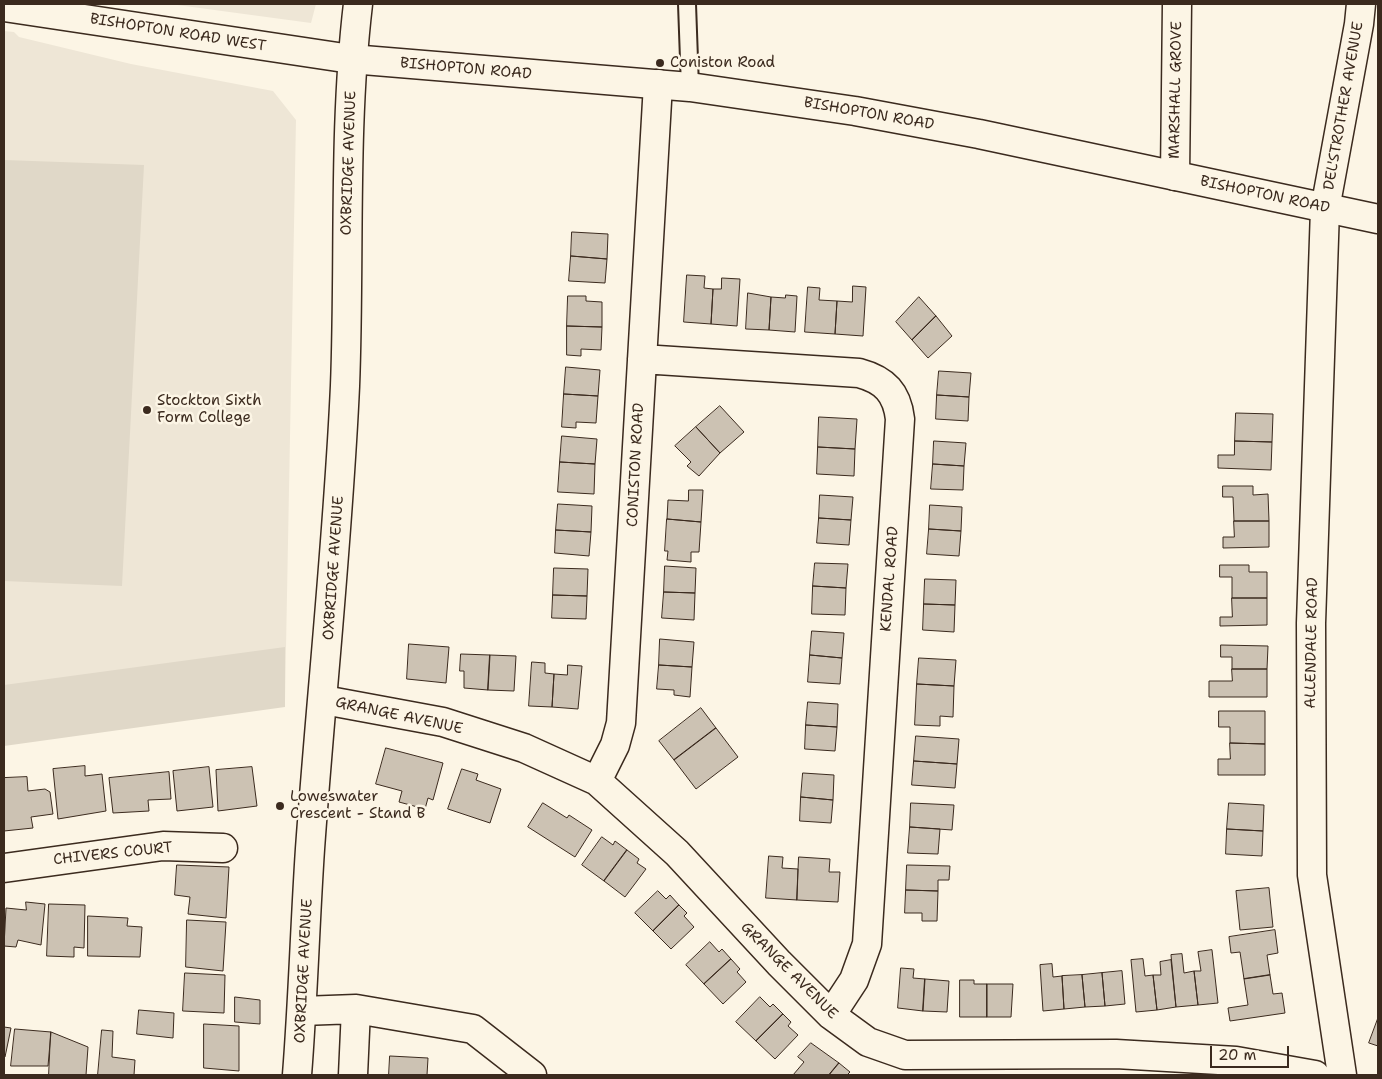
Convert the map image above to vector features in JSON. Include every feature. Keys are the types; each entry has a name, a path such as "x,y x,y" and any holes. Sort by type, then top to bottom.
{"street":[{"name":"OXBRIDGE AVENUE","path":"297,1075 310,847 336,554 345,384 346,167 350,118 351,59 358,4"},
{"name":"MARSHALL GROVE","path":"1175,176 1177,4"},
{"name":"DEL'STROTHER AVENUE","path":"1325,208 1359,24 1361,4"},
{"name":"BISHOPTON ROAD WEST","path":"4,7 351,59"},
{"name":"BISHOPTON ROAD","path":"351,59 690,87 855,110 988,136 1378,219"},
{"name":"CONISTON ROAD","path":"597,781 616,745 621,724 658,84"},
{"name":"ALLENDALE ROAD","path":"1325,208 1311,623 1312,875 1342,1075"},
{"name":"KENDAL ROAD","path":"642,359 859,373 878,378 898,401 900,419 867,944 854,980 831,1015"},
{"name":"GRANGE AVENUE","path":"324,700 443,722 524,748 597,781 677,853 779,963 831,1015 868,1042 905,1055 1116,1054 1236,1061 1315,1075"},
{"name":"CHIVERS COURT","path":"4,868 162,846 223,848"},
{"path":"302,1011 356,1009 473,1029 532,1075"},
{"path":"353,1075 356,1009"}],"lane":[{"path":"687,4 690,87"}],"shaded area":[{"path":"170,4 316,4 311,23"},
{"name":"Stockton Sixth Form College","path":"4,31 14,32 19,37 131,64 273,91 296,120 285,700 4,731"},
{"path":"4,160 144,165 122,586 4,581"},
{"path":"285,647 285,707 4,746 4,685"}],"building":[{"path":"572,232 608,234 607,259 571,256"},
{"path":"571,256 607,259 605,283 569,281"},
{"path":"687,275 705,276 704,288 713,289 711,324 684,322"},
{"path":"722,278 740,279 737,326 711,324 713,289 721,289"},
{"path":"853,286 866,287 863,336 835,334 837,301 852,302"},
{"path":"808,287 820,288 819,300 837,301 835,334 805,332"},
{"path":"748,293 771,297 769,330 746,329"},
{"path":"786,295 797,296 795,332 769,330 771,297 785,298"},
{"path":"568,296 586,296 586,301 602,302 602,327 567,326"},
{"path":"919,297 936,316 912,340 896,322"},
{"path":"936,316 952,336 928,358 912,340"},
{"path":"567,326 602,327 601,350 581,349 581,356 567,355"},
{"path":"566,367 600,370 598,396 564,394"},
{"path":"939,371 971,373 969,397 937,395"},
{"path":"564,394 598,396 596,423 576,422 576,428 562,427"},
{"path":"937,395 969,397 968,421 936,419"},
{"path":"720,406 744,432 720,453 696,427"},
{"path":"1236,413 1273,414 1272,442 1235,441"},
{"path":"819,417 857,419 855,449 818,447"},
{"path":"696,427 720,453 699,476 687,466 691,462 675,446"},
{"path":"562,436 597,439 595,464 560,462"},
{"path":"934,441 966,443 964,466 933,464"},
{"path":"1235,441 1272,442 1271,470 1218,468 1218,455 1234,455"},
{"path":"818,447 855,449 854,476 817,474"},
{"path":"560,462 595,464 594,494 558,492"},
{"path":"933,464 964,466 963,490 931,489"},
{"path":"1223,486 1253,486 1253,495 1268,494 1269,521 1234,521 1233,497 1223,497"},
{"path":"689,490 703,490 701,522 667,519 668,500 688,501"},
{"path":"820,495 853,497 851,520 819,518"},
{"path":"558,504 592,506 591,532 556,530"},
{"path":"930,505 962,507 961,531 929,529"},
{"path":"819,518 851,520 849,545 817,543"},
{"path":"667,519 701,522 699,552 691,552 691,562 667,560 668,551 665,551"},
{"path":"1234,521 1269,521 1269,547 1223,548 1223,537 1234,537"},
{"path":"929,529 961,531 959,556 927,554"},
{"path":"556,530 591,532 589,556 555,553"},
{"path":"815,563 848,564 846,588 813,586"},
{"path":"1220,565 1249,565 1249,572 1267,572 1267,598 1232,598 1232,577 1220,577"},
{"path":"665,566 696,568 695,593 664,592"},
{"path":"554,568 588,569 587,596 553,595"},
{"path":"925,579 956,580 955,605 924,604"},
{"path":"813,586 846,588 845,615 812,614"},
{"path":"664,592 695,593 694,620 662,618"},
{"path":"553,595 587,596 586,619 552,618"},
{"path":"1232,598 1267,598 1267,625 1220,626 1220,617 1232,617"},
{"path":"924,604 955,605 954,632 923,630"},
{"path":"812,631 844,633 842,658 810,655"},
{"path":"660,639 694,642 692,667 659,665"},
{"path":"409,644 449,647 446,683 407,679"},
{"path":"1221,645 1268,646 1267,669 1232,669 1232,657 1221,657"},
{"path":"461,654 490,655 488,690 464,688 464,671 460,671"},
{"path":"490,655 516,656 514,691 488,690"},
{"path":"810,655 842,658 840,684 808,682"},
{"path":"919,658 956,660 954,686 917,684"},
{"path":"532,662 545,663 545,673 554,674 552,707 529,706"},
{"path":"568,665 582,666 578,709 552,707 554,674 567,675"},
{"path":"659,665 692,667 690,697 674,695 674,690 657,689"},
{"path":"1232,669 1267,669 1267,697 1209,697 1209,681 1232,681"},
{"path":"917,684 954,686 953,717 940,716 940,726 915,725"},
{"path":"808,702 838,704 837,727 806,725"},
{"path":"701,708 716,728 674,760 659,741"},
{"path":"1219,711 1265,711 1265,744 1230,743 1230,727 1219,727"},
{"path":"806,725 837,727 835,751 805,749"},
{"path":"716,728 738,757 696,789 674,760"},
{"path":"916,736 959,739 957,764 914,761"},
{"path":"1230,743 1265,744 1265,775 1218,775 1218,759 1230,759"},
{"path":"386,748 443,763 433,800 428,798 425,809 399,802 402,791 376,784"},
{"path":"914,761 957,764 955,788 912,785"},
{"path":"85,766 85,776 102,774 106,811 58,819 53,769"},
{"path":"209,767 213,807 177,811 173,771"},
{"path":"252,767 257,806 218,811 216,770"},
{"path":"462,769 478,774 476,780 501,789 490,823 448,809"},
{"path":"169,772 171,799 148,800 149,811 113,813 109,778"},
{"path":"803,773 834,775 833,800 801,797"},
{"path":"27,777 28,791 45,789 50,792 53,814 31,817 33,828 4,831 4,778"},
{"path":"801,797 833,800 831,823 800,821"},
{"path":"543,803 567,818 569,815 592,830 575,857 528,827"},
{"path":"911,803 954,805 952,830 910,827"},
{"path":"1229,803 1264,805 1263,831 1227,829"},
{"path":"910,827 940,829 938,854 908,853"},
{"path":"1227,829 1263,831 1262,856 1226,854"},
{"path":"602,837 613,845 615,841 627,850 604,881 582,865"},
{"path":"627,850 639,859 637,863 646,869 625,897 604,881"},
{"path":"769,856 783,857 782,868 798,869 797,900 766,898"},
{"path":"799,857 830,859 829,872 840,872 838,902 797,900"},
{"path":"177,865 229,867 226,918 188,914 190,897 175,895"},
{"path":"907,865 950,866 949,880 938,880 938,891 906,890"},
{"path":"1269,888 1273,927 1240,930 1236,891"},
{"path":"906,890 938,891 937,921 922,921 922,913 905,913"},
{"path":"658,891 666,899 670,895 679,905 653,931 635,913"},
{"path":"26,902 45,904 41,945 18,940 16,947 4,946 6,908 26,910"},
{"path":"49,904 85,905 84,948 74,947 74,957 47,956"},
{"path":"679,905 687,913 684,916 694,927 671,949 653,931"},
{"path":"88,916 128,918 127,926 142,927 140,957 88,956"},
{"path":"187,920 226,922 223,971 186,967"},
{"path":"1275,930 1278,953 1267,955 1270,975 1244,979 1240,952 1231,953 1229,937"},
{"path":"710,942 719,952 722,949 731,959 704,984 686,965"},
{"path":"1212,950 1218,1003 1198,1005 1194,971 1201,971 1198,952"},
{"path":"1182,954 1184,973 1194,971 1198,1005 1176,1007 1171,955"},
{"path":"731,959 740,969 737,972 746,982 723,1004 704,984"},
{"path":"1143,959 1145,976 1153,975 1157,1010 1136,1012 1131,960"},
{"path":"1171,960 1176,1007 1157,1010 1153,975 1161,975 1160,962"},
{"path":"1052,964 1053,977 1062,976 1064,1009 1043,1011 1040,965"},
{"path":"901,968 914,969 913,978 925,979 923,1011 898,1008"},
{"path":"1122,971 1125,1004 1105,1006 1102,973"},
{"path":"185,973 225,975 224,1013 183,1011"},
{"path":"1102,973 1105,1006 1085,1007 1082,975"},
{"path":"1082,975 1085,1007 1064,1009 1062,976"},
{"path":"1270,975 1273,994 1282,993 1285,1013 1230,1021 1228,1008 1248,1005 1244,979"},
{"path":"925,979 949,981 947,1012 923,1011"},
{"path":"960,980 974,980 974,984 987,984 987,1017 960,1017"},
{"path":"987,984 1013,984 1011,1017 987,1017"},
{"path":"235,997 260,1000 260,1024 235,1022"},
{"path":"760,997 770,1007 773,1004 783,1014 756,1041 736,1022"},
{"path":"139,1010 174,1013 173,1038 137,1034"},
{"path":"783,1014 791,1022 788,1026 798,1035 775,1059 756,1041"},
{"path":"1378,1018 1378,1046 1369,1043"},
{"path":"204,1024 239,1026 239,1071 204,1068"},
{"path":"4,1027 11,1028 5,1057 4,1057"},
{"path":"15,1029 51,1032 48,1066 11,1066"},
{"path":"102,1030 113,1031 112,1057 135,1060 134,1075 98,1075"},
{"path":"51,1032 88,1047 86,1075 49,1075"},
{"path":"811,1043 839,1063 829,1075 793,1075 804,1062 798,1057"},
{"path":"390,1056 428,1058 427,1075 389,1075"},
{"path":"839,1063 850,1072 847,1075 829,1075"}],"place":[{"name":"Coniston Road","path":"660,63"},
{"name":"Stockton Sixth Form College","path":"147,410"},
{"name":"Loweswater Crescent - Stand B","path":"280,806"}]}
